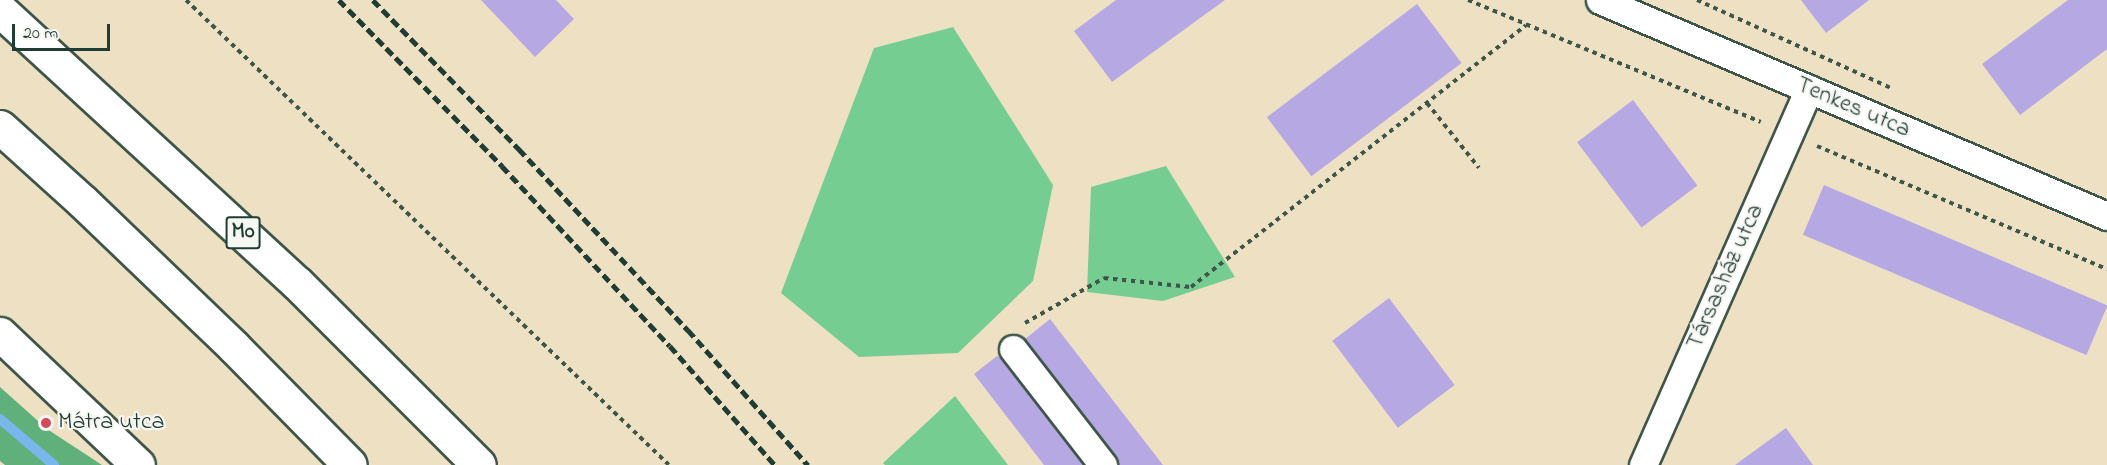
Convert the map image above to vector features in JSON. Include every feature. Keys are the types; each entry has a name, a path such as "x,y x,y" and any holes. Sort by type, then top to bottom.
{"main road":[{"name":"M0","path":"0,10 297,283 478,465"},
{"path":"0,127 82,201 234,347 350,465"},
{"path":"0,334 138,465"}],"street":[{"name":"Tenkes utca","path":"1600,0 2107,216"},
{"name":"Társasház utca","path":"1643,465 1809,89"},
{"path":"1013,349 1103,465"}],"path":[{"path":"186,0 669,465"},
{"path":"1013,349 1005,337 1037,313 1081,293 1104,278 1191,287 1527,25"},
{"path":"1427,103 1479,168"}],"green space":[{"path":"953,27 1053,185 1033,281 958,353 859,357 781,293 874,48"},
{"path":"1166,166 1235,277 1163,301 1087,292 1091,187"},
{"path":"0,387 47,429 102,465 5,465 0,461"},
{"path":"955,396 1008,465 885,465 883,463"}],"building":[{"path":"481,0 556,0 574,19 535,57"},
{"path":"1116,0 1225,0 1112,82 1074,31"},
{"path":"1801,0 1869,0 1826,33"},
{"path":"2068,0 2107,0 2107,49 2020,115 1982,64"},
{"path":"1417,4 1462,63 1311,176 1267,117"},
{"path":"1633,100 1697,185 1641,228 1577,142"},
{"path":"1824,185 2107,305 2086,355 1803,235"},
{"path":"1389,298 1455,385 1398,428 1332,341"},
{"path":"1050,319 1163,465 1118,465 1115,455 1025,339"},
{"path":"997,356 1083,465 1044,465 974,374"},
{"path":"1786,428 1813,465 1735,465"}],"waterway":[{"path":"0,419 54,465"}],"railway":[{"path":"339,0 502,166 670,346 775,465"},
{"path":"373,0 519,149 688,330 808,465"}],"place":[{"name":"Mátra utca","path":"46,423"}]}
